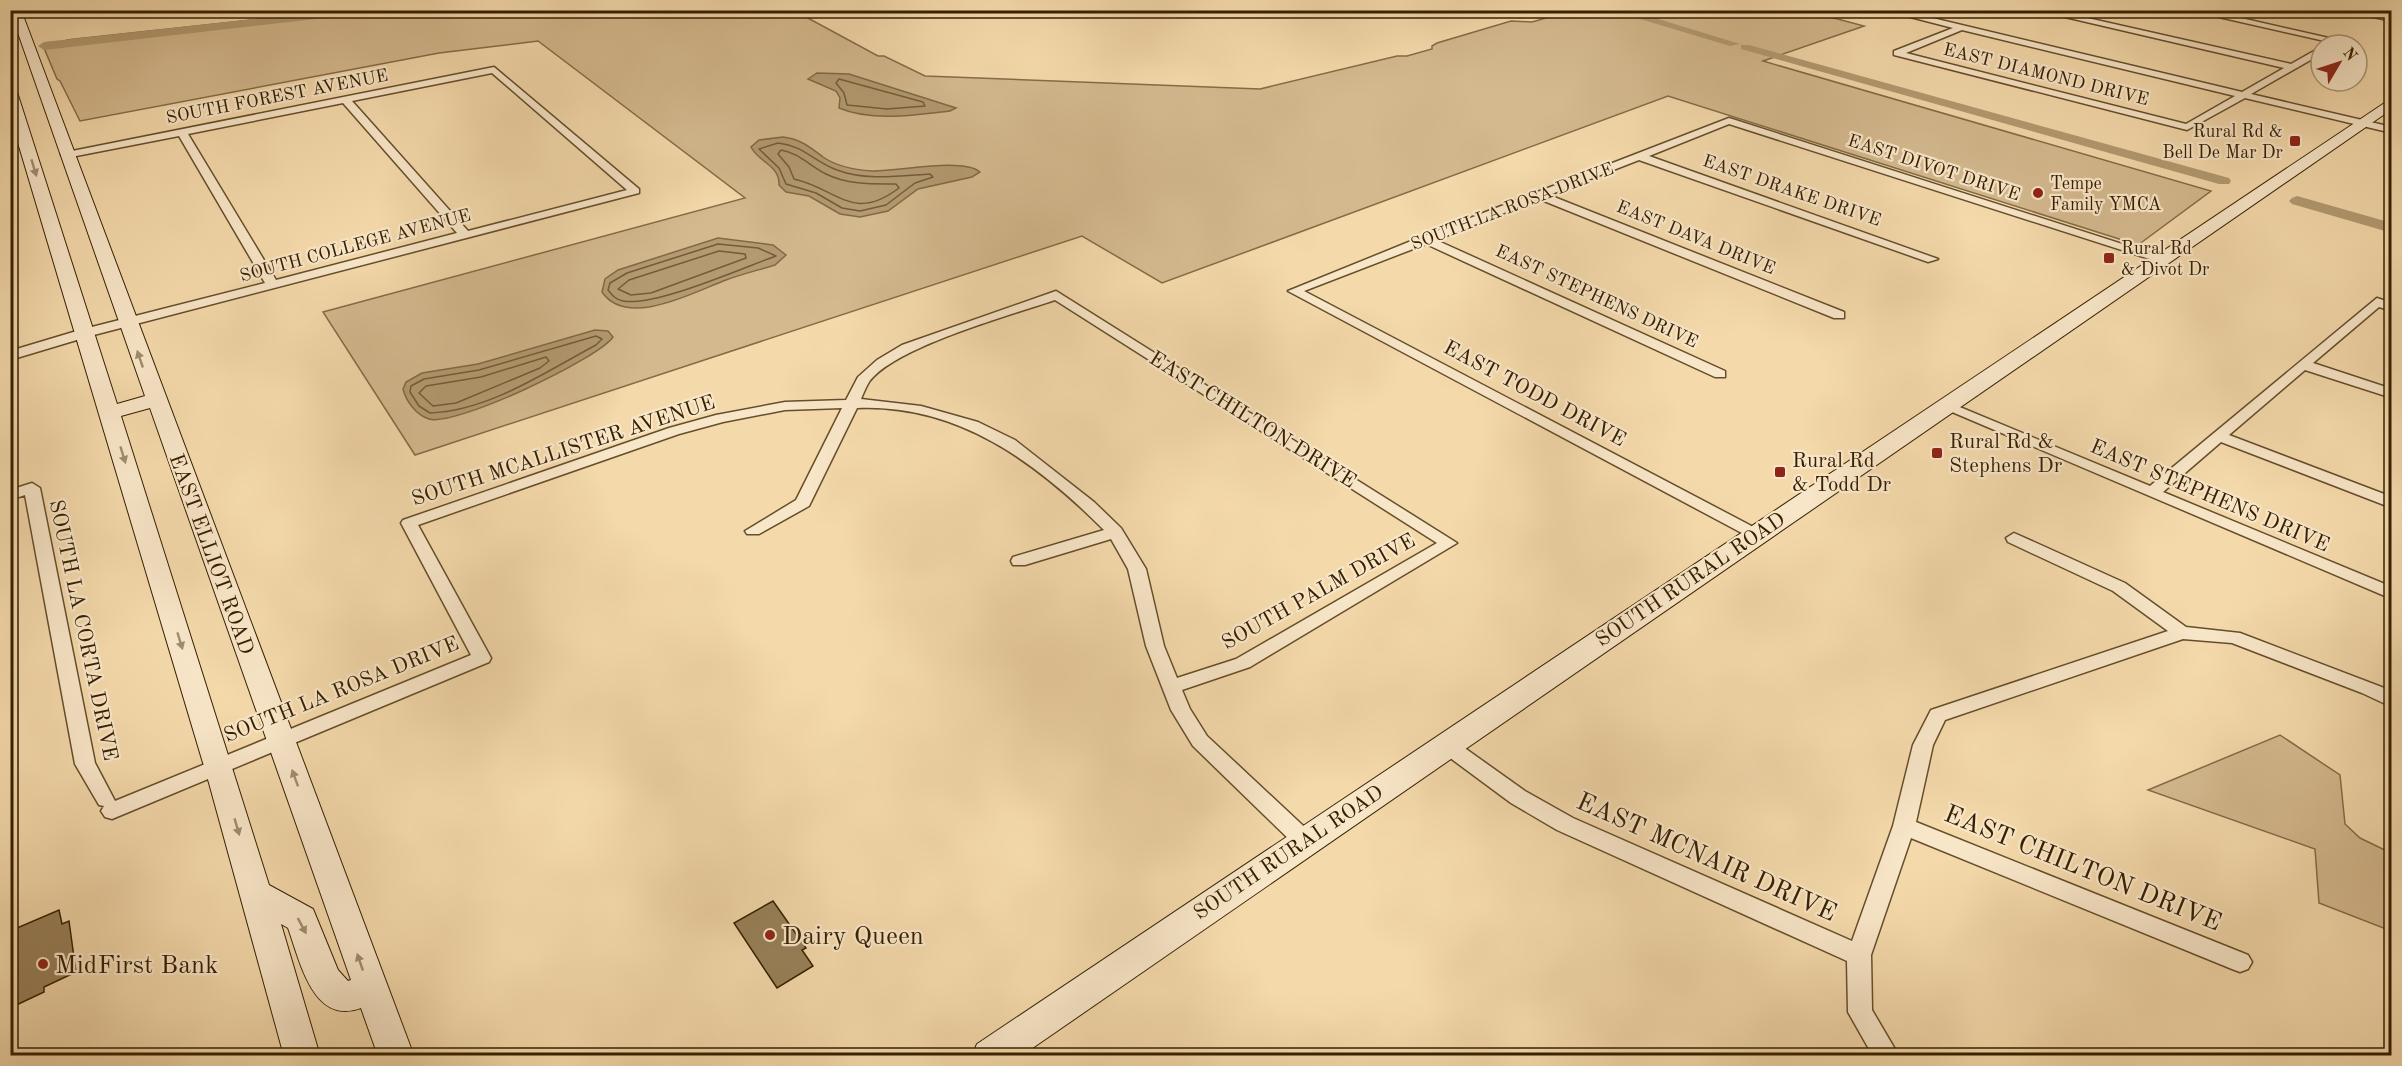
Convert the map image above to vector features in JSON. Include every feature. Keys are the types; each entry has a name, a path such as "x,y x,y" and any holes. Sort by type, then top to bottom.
{"main road":[{"name":"EAST ELLIOT ROAD","path":"15,10 29,53 27,119 85,333 219,765 302,1056"},
{"name":"EAST ELLIOT ROAD","path":"10,92 27,119 66,155 281,740 369,988 396,1056"},
{"name":"SOUTH RURAL ROAD","path":"990,1056 2391,102"},
{"path":"110,413 155,400"},
{"path":"256,893 301,919 324,979 340,998 350,997 369,988"}],"street":[{"path":"2039,10 2293,67"},
{"path":"2192,10 2309,37"},
{"path":"2346,10 2391,19"},
{"path":"1892,11 2391,130"},
{"name":"EAST DIAMOND DRIVE","path":"1961,28 1897,53 2187,127 2243,95"},
{"path":"2243,95 2309,57"},
{"name":"SOUTH FOREST AVENUE","path":"66,155 494,70 635,191"},
{"path":"346,100 465,235"},
{"name":"SOUTH LA ROSA DRIVE","path":"1294,291 1729,121"},
{"name":"EAST DIVOT DRIVE","path":"1729,121 2163,259"},
{"path":"182,132 273,285"},
{"name":"EAST DRAKE DRIVE","path":"1639,156 1932,259"},
{"name":"SOUTH COLLEGE AVENUE","path":"10,356 85,333 635,191"},
{"name":"EAST DAVA DRIVE","path":"1538,195 1839,315"},
{"name":"EAST STEPHENS DRIVE","path":"1425,239 1720,374"},
{"name":"EAST TODD DRIVE","path":"1294,291 1755,535"},
{"name":"EAST CHILTON DRIVE","path":"850,403 862,380 882,363 908,348 1056,295 1449,543"},
{"path":"2152,494 2221,438 2304,365 2384,305"},
{"name":"SOUTH COLLEGE AVENUE","path":"10,347 52,337 85,333"},
{"path":"2304,365 2391,394"},
{"path":"753,531 803,503 850,403 921,410 973,425 1010,443 1088,505 1115,532 1137,569 1155,646 1181,710 1200,741 1305,841"},
{"name":"SOUTH MCALLISTER AVENUE","path":"482,658 409,523 674,431 712,420 785,406 850,403"},
{"name":"EAST STEPHENS DRIVE","path":"1946,406 2391,594"},
{"path":"2221,438 2391,503"},
{"name":"SOUTH LA CORTA DRIVE","path":"10,495 32,488 85,764 109,805"},
{"path":"1019,561 1115,532"},
{"path":"2014,538 2119,587 2182,633"},
{"name":"SOUTH PALM DRIVE","path":"1172,686 1243,663 1449,543"},
{"path":"1887,1056 1860,1012 1859,954 1905,826 1923,746 1938,715 2182,633 2234,637 2369,688 2391,700"},
{"name":"SOUTH LA ROSA DRIVE","path":"109,805 219,765 482,658"},
{"name":"EAST MCNAIR DRIVE","path":"1445,744 1518,797 1565,824 1859,954"},
{"name":"EAST CHILTON DRIVE","path":"1905,826 2240,962"}],"shaded area":[{"path":"343,10 788,10 795,11 878,56 884,56 925,76 1260,89 1397,56 1407,56 1432,49 1432,46 1437,43 1511,21 1532,22 1560,14 1551,11 1817,11 1819,14 1864,26 1763,61 2211,191 2138,245 1668,96 1162,283 1082,236 415,455 323,312 745,198 538,41 439,53 80,121 57,79 44,48 68,45 67,40"},
{"path":"2280,735 2340,775 2345,824 2360,838 2391,853 2391,931 2319,903 2315,849 2148,790"}],"water":[{"path":"817,73 849,74 956,108 950,111 894,116 852,112 839,108 840,98 836,91 808,79"},
{"path":"783,137 800,142 828,160 853,169 883,171 945,165 971,168 980,172 972,177 918,189 888,211 860,217 840,214 809,196 786,192 779,185 776,173 751,147 759,140"},
{"path":"718,238 773,245 786,255 775,265 732,278 679,299 644,308 613,303 602,292 605,279 618,270"},
{"path":"595,330 608,331 613,337 602,347 555,375 467,413 444,419 429,419 416,411 404,394 403,389 406,382 422,373 478,364"}],"building":[{"name":"Dairy Queen","path":"773,901 806,948 802,950 813,966 777,988 734,923"},
{"name":"MidFirst Bank","path":"59,910 62,924 69,921 76,972 44,987 44,992 10,1008 10,931"}],"waterway":[{"path":"44,46 369,10"},
{"path":"1615,10 1734,44"},
{"path":"1745,47 2224,181"},
{"path":"2297,201 2392,228"}],"place":[{"name":"Rural Rd & Bell De Mar Dr","path":"2295,141"},
{"name":"Tempe Family YMCA","path":"2038,193"},
{"name":"Rural Rd & Divot Dr","path":"2109,258"},
{"name":"Rural Rd & Stephens Dr","path":"1937,453"},
{"name":"Rural Rd & Todd Dr","path":"1780,472"},
{"name":"Dairy Queen","path":"770,935"},
{"name":"MidFirst Bank","path":"43,964"}]}
